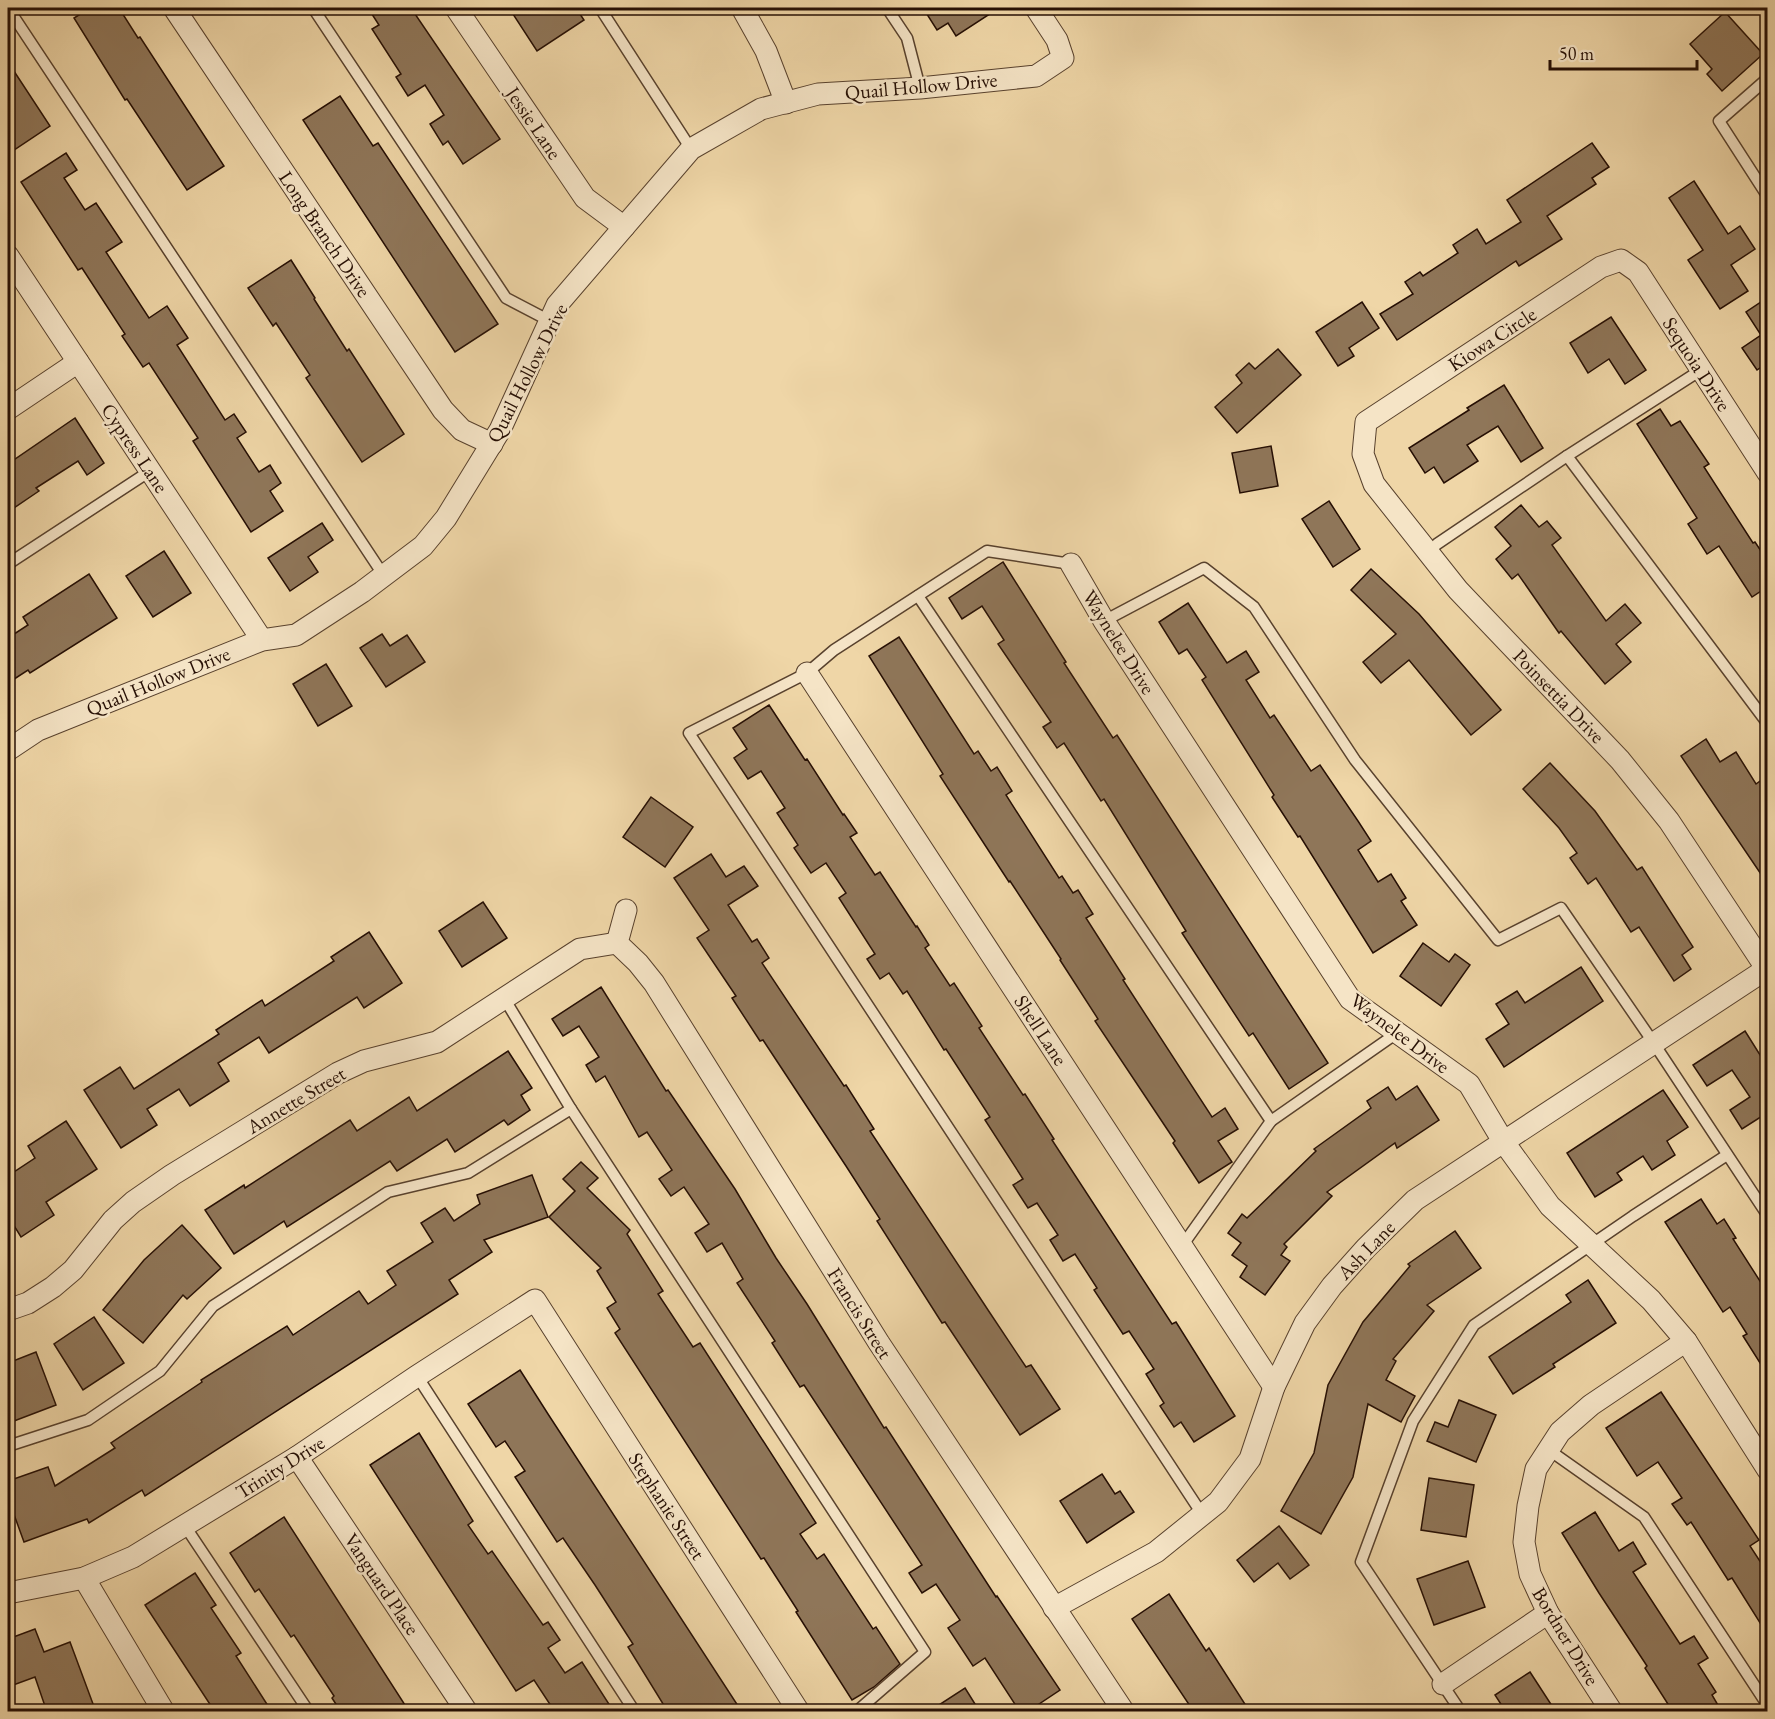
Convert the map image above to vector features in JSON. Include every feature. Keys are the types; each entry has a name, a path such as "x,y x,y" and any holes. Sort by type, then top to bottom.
{"street":[{"name":"Long Branch Drive","path":"174,8 443,410 462,430 492,444"},
{"name":"Jessie Lane","path":"456,8 585,198 624,227"},
{"path":"742,8 766,51 786,103"},
{"name":"Quail Hollow Drive","path":"8,750 38,730 262,640 296,635 384,576 423,546 446,518 500,430 557,305 691,149 761,109 818,94 920,88 1036,76 1063,58 1057,40 1036,8"},
{"name":"Cypress Lane","path":"8,256 262,640"},
{"name":"Sequoia Drive","path":"1621,260 1638,273 1767,473"},
{"name":"Kiowa Circle","path":"1366,422 1601,267 1621,260"},
{"path":"8,409 78,362"},
{"name":"Poinsettia Drive","path":"1366,422 1363,454 1374,484 1458,590 1620,760 1669,821 1767,969"},
{"name":"Waynelee Drive","path":"1071,564 1104,621 1350,999 1469,1084 1503,1141 1550,1206 1651,1300 1686,1341 1767,1470"},
{"name":"Shell Lane","path":"807,674 1274,1387"},
{"path":"617,943 626,910"},
{"name":"Annette Street","path":"8,1310 28,1303 53,1287 73,1270 113,1220 133,1202 172,1174 338,1073 364,1061 437,1042 580,949 617,943"},
{"name":"Francis Street","path":"617,943 638,963 654,983 879,1343 1124,1711"},
{"name":"Ash Lane","path":"1054,1608 1156,1552 1218,1502 1250,1459 1274,1387 1305,1323 1332,1286 1366,1248 1415,1200 1767,969"},
{"name":"Trinity Drive","path":"8,1593 84,1578 133,1557 297,1458 417,1376 535,1300"},
{"name":"Stephanie Street","path":"535,1300 799,1712"},
{"name":"Bordner Drive","path":"1612,1712 1548,1613 1530,1574 1524,1542 1528,1506 1536,1469 1560,1432 1591,1405 1686,1341"},
{"name":"Vanguard Place","path":"297,1458 467,1712"},
{"path":"84,1578 164,1712"},
{"path":"1443,1684 1548,1613"}],"lane":[{"path":"8,8 384,576"},
{"path":"313,8 506,298 550,321"},
{"path":"600,8 691,149"},
{"path":"887,8 907,38 920,88"},
{"path":"1767,78 1719,121 1767,197"},
{"path":"1428,553 1437,544 1567,456 1701,370"},
{"path":"1567,456 1767,724"},
{"path":"8,564 150,471"},
{"path":"1071,564 987,551 834,650 807,674 689,733 1202,1514"},
{"path":"1104,621 1204,568 1254,607 1354,760 1498,940 1561,908 1653,1042 1767,1216"},
{"path":"918,596 1271,1121"},
{"path":"504,998 571,1109 925,1652 856,1712"},
{"path":"1182,1246 1271,1121 1397,1033"},
{"path":"8,1446 88,1420 160,1371 213,1306 388,1192 468,1173 571,1109"},
{"path":"1461,1712 1361,1562 1413,1420 1474,1325 1727,1155"},
{"path":"417,1376 635,1712"},
{"path":"1549,1449 1644,1517 1767,1706"},
{"path":"185,1526 309,1712"}],"building":[{"path":"90,8 119,8 224,166 187,190 127,99 125,100 74,18"},
{"path":"368,8 411,8 500,139 463,164 448,141 443,145 430,124 444,115 425,85 408,96 396,77 401,74 372,29 379,25"},
{"path":"509,8 576,8 584,20 537,51"},
{"path":"923,8 999,8 956,36 948,23 937,30"},
{"path":"1725,12 1763,54 1722,91 1707,74 1712,69 1690,44"},
{"path":"8,62 50,126 8,154"},
{"path":"340,96 373,146 378,143 498,324 455,352 303,120"},
{"path":"1592,143 1609,167 1592,178 1596,184 1547,216 1562,239 1519,266 1516,261 1397,340 1380,314 1413,294 1405,282 1420,272 1423,276 1458,253 1453,245 1477,229 1486,244 1521,222 1507,200"},
{"path":"66,153 77,170 64,178 85,210 96,203 122,242 106,252 149,318 167,306 188,338 177,345 225,420 234,414 246,432 237,438 259,472 270,465 281,483 270,491 283,511 251,532 193,441 198,438 149,363 143,367 122,336 125,334 82,268 78,270 21,182"},
{"path":"1694,181 1728,234 1740,226 1755,249 1731,265 1748,291 1720,309 1688,260 1703,250 1669,198"},
{"path":"291,260 347,351 349,349 404,434 362,462 306,378 310,375 276,323 273,326 248,288"},
{"path":"1767,298 1767,363 1757,370 1742,348 1761,335 1746,312"},
{"path":"1362,302 1379,328 1349,348 1354,356 1338,366 1316,332"},
{"path":"1611,317 1646,370 1625,384 1609,359 1588,373 1570,343"},
{"path":"1278,349 1301,375 1237,433 1215,407 1242,383 1236,375 1249,363 1255,369"},
{"path":"1504,385 1543,448 1521,462 1498,426 1467,445 1478,461 1444,483 1434,467 1425,473 1409,448"},
{"path":"1660,409 1671,426 1680,421 1709,464 1704,467 1753,543 1755,542 1767,560 1767,587 1752,597 1719,546 1707,554 1688,524 1697,518 1637,424"},
{"path":"75,418 104,463 87,475 78,461 36,488 39,491 8,512 8,464"},
{"path":"1271,446 1278,486 1240,493 1232,453"},
{"path":"1329,501 1360,549 1333,567 1302,519"},
{"path":"1521,505 1539,527 1547,521 1561,538 1552,545 1606,621 1625,604 1641,623 1616,644 1631,662 1605,684 1561,631 1559,633 1518,574 1512,579 1496,559 1511,546 1495,527"},
{"path":"322,523 333,540 308,557 318,572 290,591 268,558"},
{"path":"164,551 191,593 153,617 126,576"},
{"path":"1003,562 1066,662 1064,663 1113,738 1117,735 1328,1063 1289,1089 1253,1033 1249,1036 1182,933 1186,931 1104,799 1101,801 1064,743 1057,748 1043,727 1051,722 998,644 1004,640 982,606 962,619 949,598"},
{"path":"1371,569 1419,614 1501,710 1471,735 1409,660 1381,683 1363,662 1396,634 1351,590"},
{"path":"89,574 117,618 30,673 28,670 8,683 8,638 28,625 23,617"},
{"path":"1188,603 1227,663 1246,651 1259,672 1246,680 1270,718 1274,715 1311,771 1320,765 1358,821 1371,841 1358,850 1378,882 1391,874 1406,898 1401,901 1417,925 1373,953 1300,836 1298,837 1272,797 1274,795 1202,680 1206,677 1187,649 1179,654 1159,622"},
{"path":"382,634 390,646 407,635 425,662 386,687 360,648"},
{"path":"899,637 974,754 978,751 991,771 997,767 1012,791 1006,795 1059,878 1062,876 1073,893 1078,890 1093,914 1086,918 1125,979 1123,980 1212,1117 1225,1108 1238,1129 1218,1141 1232,1162 1199,1183 1173,1143 1175,1141 1095,1021 1098,1019 1061,959 940,776 943,774 869,656"},
{"path":"326,664 352,706 318,726 293,684"},
{"path":"769,705 857,833 850,837 875,875 880,872 917,926 929,945 925,948 950,986 954,983 982,1026 979,1028 1023,1095 1025,1094 1054,1139 1052,1140 1172,1324 1176,1322 1235,1416 1194,1442 1181,1422 1174,1427 1160,1406 1164,1403 1146,1374 1154,1369 1129,1331 1123,1334 1094,1290 1097,1288 1075,1254 1063,1261 1050,1240 1058,1235 1037,1203 1028,1208 1013,1185 1023,1179 985,1120 990,1117 907,991 903,994 889,973 880,979 867,959 875,954 839,898 846,893 826,863 811,873 794,848 798,845 777,813 785,808 761,771 748,779 734,758 747,749 733,728"},
{"path":"1706,739 1720,762 1736,752 1756,784 1767,776 1767,883 1681,756"},
{"path":"1550,763 1595,811 1637,870 1642,867 1693,947 1682,955 1691,969 1674,981 1639,927 1631,932 1596,878 1588,884 1570,858 1577,853 1559,828 1523,789"},
{"path":"651,797 693,827 665,867 623,837"},
{"path":"711,854 726,877 744,866 758,886 728,905 752,942 757,939 769,958 762,963 844,1086 846,1085 874,1129 870,1131 1026,1367 1031,1365 1060,1409 1020,1435 945,1322 942,1323 877,1221 880,1219 763,1040 760,1041 732,998 736,996 697,938 709,930 674,878"},
{"path":"483,902 507,938 462,967 439,931"},
{"path":"369,932 402,983 364,1008 357,997 269,1053 259,1037 218,1063 229,1081 190,1106 179,1089 147,1109 157,1125 121,1148 84,1090 120,1067 134,1089 219,1034 216,1030 262,1000 265,1006 334,961 331,957"},
{"path":"1423,943 1449,962 1455,954 1470,965 1441,1006 1400,976"},
{"path":"1581,967 1603,1001 1504,1067 1486,1039 1509,1024 1496,1004 1517,991 1525,1003"},
{"path":"601,987 666,1091 668,1090 735,1189 884,1428 886,1427 996,1597 1060,1690 1027,1712 1020,1712 985,1658 973,1666 948,1628 960,1620 936,1584 922,1593 909,1573 922,1565 804,1385 800,1387 772,1343 775,1341 737,1283 743,1279 722,1243 707,1252 695,1233 709,1224 684,1187 671,1196 659,1179 672,1170 647,1132 639,1137 605,1076 596,1082 586,1065 599,1057 579,1026 563,1036 552,1019"},
{"path":"1745,1031 1767,1066 1767,1113 1742,1129 1730,1110 1750,1097 1732,1070 1707,1086 1693,1065"},
{"path":"508,1051 532,1088 521,1095 530,1110 508,1125 504,1120 455,1152 447,1139 397,1171 390,1161 287,1227 284,1221 234,1254 205,1210 244,1185 245,1188 350,1120 357,1131 409,1097 417,1111"},
{"path":"1417,1086 1439,1120 1397,1148 1395,1143 1327,1192 1332,1196 1284,1244 1287,1247 1281,1255 1290,1261 1265,1295 1240,1277 1247,1266 1232,1255 1241,1243 1228,1233 1242,1214 1247,1218 1316,1151 1314,1149 1371,1108 1367,1101 1388,1087 1396,1100"},
{"path":"1663,1090 1688,1127 1667,1141 1675,1155 1652,1170 1643,1156 1617,1173 1622,1180 1595,1197 1567,1153"},
{"path":"66,1121 97,1169 46,1202 54,1215 21,1237 8,1216 8,1176 35,1158 28,1146"},
{"path":"581,1162 598,1178 587,1188 630,1230 627,1234 663,1291 658,1294 693,1347 700,1343 816,1523 800,1534 817,1559 824,1554 873,1629 876,1627 900,1664 874,1687 852,1700 764,1558 761,1559 615,1333 620,1329 607,1308 616,1302 597,1271 601,1268 549,1217 575,1191 563,1179"},
{"path":"532,1175 548,1217 484,1240 492,1252 449,1280 458,1294 145,1496 142,1490 89,1523 87,1519 24,1542 8,1498 8,1481 48,1467 55,1486 115,1448 111,1443 202,1382 201,1380 287,1326 293,1335 359,1291 368,1304 396,1285 387,1271 433,1242 421,1223 445,1208 454,1221 480,1204 477,1195"},
{"path":"1701,1199 1717,1224 1724,1219 1736,1238 1733,1239 1767,1292 1767,1374 1743,1336 1747,1334 1730,1307 1723,1312 1665,1222"},
{"path":"182,1225 221,1268 187,1299 183,1295 143,1343 103,1310 144,1260"},
{"path":"1455,1231 1481,1268 1427,1305 1434,1311 1393,1359 1396,1361 1386,1380 1415,1396 1401,1422 1368,1404 1353,1477 1321,1534 1281,1511 1314,1453 1328,1385 1363,1322 1410,1266 1408,1264"},
{"path":"1588,1280 1616,1323 1553,1364 1555,1367 1513,1394 1489,1357 1571,1302 1566,1295"},
{"path":"94,1317 124,1363 83,1390 54,1344"},
{"path":"36,1352 56,1405 14,1421 8,1404 8,1363"},
{"path":"520,1370 742,1712 668,1712 628,1647 633,1644 595,1585 563,1538 557,1542 515,1477 525,1471 505,1441 496,1447 468,1404"},
{"path":"1661,1392 1759,1540 1750,1546 1767,1572 1767,1634 1732,1578 1728,1580 1691,1522 1687,1525 1672,1504 1682,1498 1658,1462 1637,1476 1606,1428"},
{"path":"1459,1400 1496,1415 1476,1462 1427,1441 1435,1422 1448,1427"},
{"path":"419,1433 473,1521 468,1525 488,1554 492,1551 543,1625 548,1622 560,1640 548,1648 565,1673 582,1662 614,1712 555,1712 534,1680 516,1691 370,1465"},
{"path":"1102,1474 1115,1494 1120,1491 1134,1512 1087,1543 1060,1501"},
{"path":"1429,1478 1474,1485 1466,1537 1421,1530"},
{"path":"1595,1512 1619,1551 1633,1542 1646,1564 1633,1572 1680,1644 1694,1636 1708,1658 1698,1664 1716,1692 1712,1695 1722,1712 1673,1712 1645,1668 1647,1666 1562,1533"},
{"path":"284,1517 405,1705 394,1712 341,1712 332,1698 334,1696 294,1635 291,1637 259,1589 255,1592 230,1553"},
{"path":"1279,1526 1309,1565 1290,1579 1278,1563 1254,1582 1237,1560"},
{"path":"1468,1561 1485,1607 1434,1625 1417,1579"},
{"path":"195,1573 216,1605 211,1608 241,1653 236,1656 272,1712 215,1712 145,1605"},
{"path":"1169,1594 1206,1651 1209,1648 1250,1712 1194,1712 1132,1619"},
{"path":"35,1629 44,1652 70,1642 96,1712 47,1712 35,1677 8,1687 8,1639"},
{"path":"1530,1672 1556,1712 1506,1712 1495,1695"},
{"path":"965,1688 980,1712 928,1712"}]}
